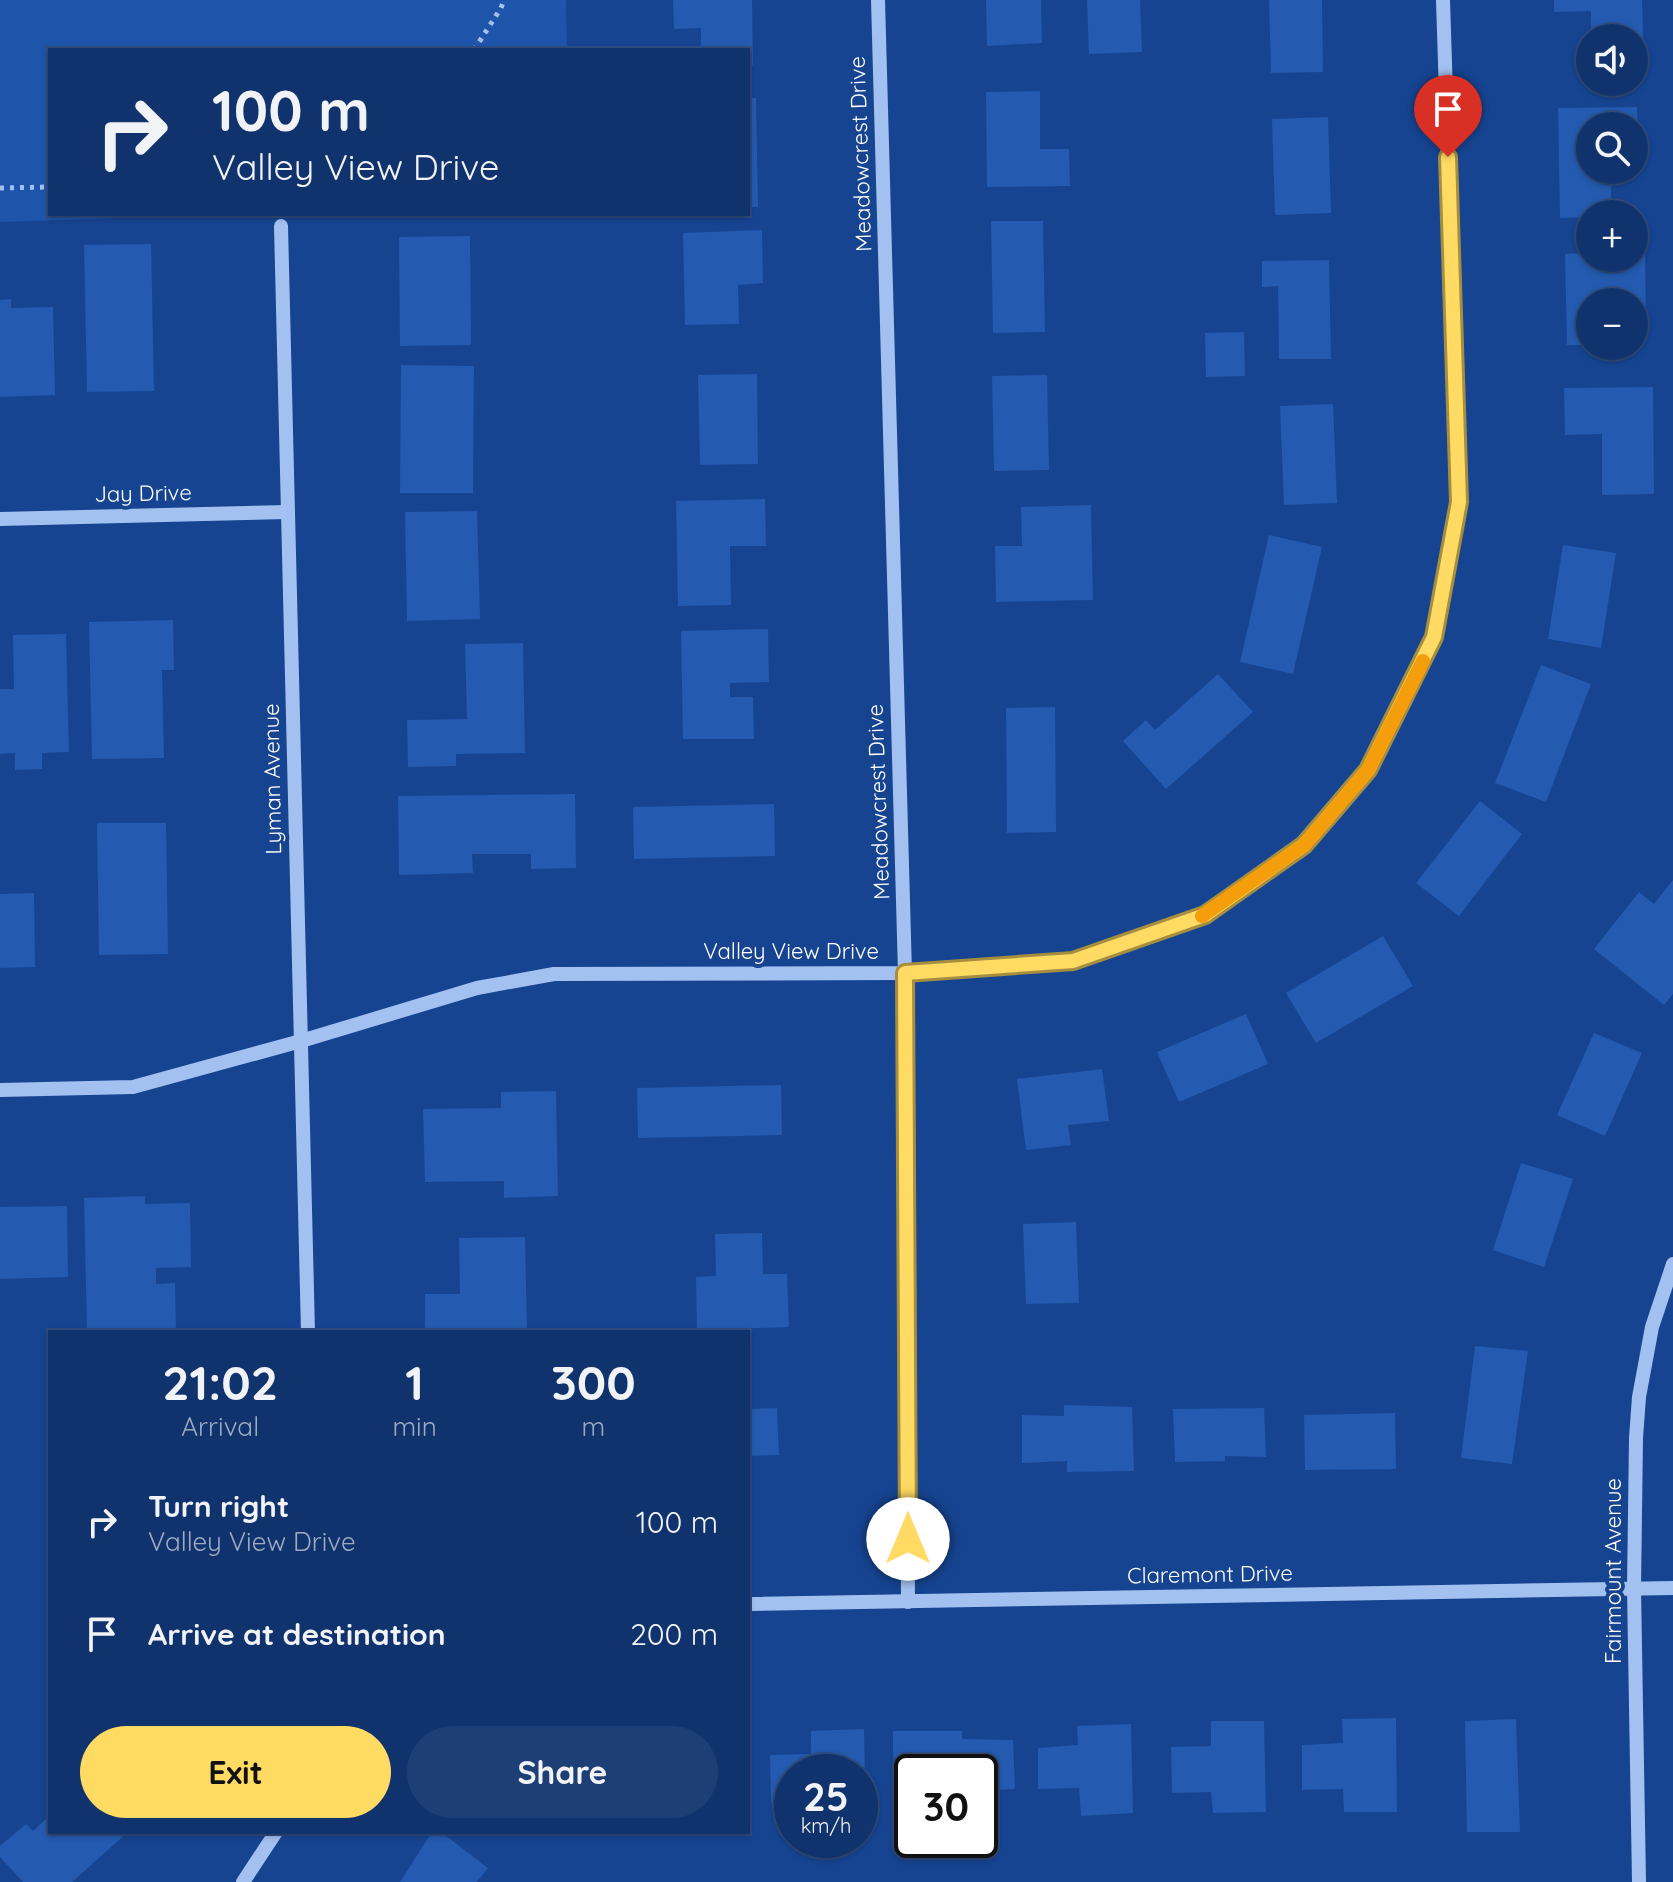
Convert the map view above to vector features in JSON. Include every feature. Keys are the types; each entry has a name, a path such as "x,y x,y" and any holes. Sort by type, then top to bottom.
{"street":[{"name":"Meadowcrest Drive","path":"878,0 905,973 908,1602"},
{"name":"Valley View Drive","path":"0,1090 133,1087 477,988 554,974 905,973 1073,961 1205,915 1304,845 1368,770 1434,637 1459,502 1443,0"},
{"name":"Lyman Avenue","path":"281,226 308,1330"},
{"name":"Jay Drive","path":"0,519 288,512"},
{"name":"Fairmount Avenue","path":"1639,1882 1634,1588 1636,1438 1639,1397 1652,1327 1673,1264"},
{"name":"Claremont Drive","path":"750,1604 1673,1588"},
{"path":"243,1882 275,1834"}],"path":[{"path":"475,48 504,0"},
{"path":"0,188 48,187"}],"shaded area":[{"path":"0,0 566,0 567,48 48,48 48,216 175,216 0,222"}],"building":[{"path":"673,0 752,0 753,65 750,65 750,48 701,48 701,28 674,29"},
{"path":"986,0 1041,0 1042,43 987,46"},
{"path":"1087,0 1140,0 1142,52 1089,54"},
{"path":"1269,0 1322,0 1323,72 1271,73"},
{"path":"1554,0 1642,0 1643,24 1591,24 1591,11 1554,12"},
{"path":"1040,91 1040,149 1069,149 1070,186 987,187 986,92"},
{"path":"750,98 756,98 758,207 750,207"},
{"path":"1637,107 1637,112 1576,112 1576,184 1611,184 1611,200 1576,200 1576,217 1560,218 1558,108"},
{"path":"1328,117 1331,213 1275,215 1272,119"},
{"path":"991,221 1043,221 1045,332 993,333"},
{"path":"762,230 763,283 738,285 739,324 685,325 683,233"},
{"path":"470,236 471,345 400,346 399,237"},
{"path":"151,244 154,391 87,392 84,245"},
{"path":"1565,254 1576,254 1576,272 1645,272 1646,288 1576,288 1576,345 1567,345"},
{"path":"1329,260 1331,359 1279,359 1278,286 1262,287 1262,261"},
{"path":"11,299 11,308 53,307 55,395 0,397 0,300"},
{"path":"1244,332 1245,376 1206,377 1205,333"},
{"path":"401,365 474,366 473,493 400,493"},
{"path":"757,374 758,464 700,465 698,375"},
{"path":"1047,375 1049,470 994,471 992,376"},
{"path":"1653,387 1654,494 1602,495 1602,434 1565,435 1564,388"},
{"path":"1333,404 1337,503 1284,505 1280,406"},
{"path":"765,499 766,546 730,546 731,605 678,606 676,501"},
{"path":"1091,505 1093,600 996,602 995,546 1022,546 1021,507"},
{"path":"477,511 480,619 407,621 405,512"},
{"path":"1269,535 1322,547 1293,674 1240,662"},
{"path":"1563,545 1616,553 1601,648 1548,639"},
{"path":"173,620 174,670 162,670 164,758 92,759 89,622"},
{"path":"768,629 769,682 730,683 730,697 753,697 754,739 683,739 681,631"},
{"path":"66,634 69,752 42,753 42,769 15,770 15,753 0,754 0,689 14,689 13,635"},
{"path":"523,643 525,753 456,754 456,766 408,767 407,720 467,719 465,644"},
{"path":"1541,665 1591,684 1546,802 1495,783"},
{"path":"1218,674 1253,712 1166,789 1123,741 1146,720 1155,730"},
{"path":"1055,707 1056,832 1007,833 1006,708"},
{"path":"575,794 576,868 531,869 531,854 472,854 473,873 399,875 398,796"},
{"path":"1480,801 1522,834 1459,916 1416,883"},
{"path":"774,804 775,856 634,859 633,807"},
{"path":"97,823 166,823 168,954 99,955"},
{"path":"1673,880 1673,994 1664,1005 1594,949 1639,892 1654,904"},
{"path":"34,893 35,967 0,968 0,894"},
{"path":"1383,936 1413,986 1316,1043 1286,993"},
{"path":"1246,1014 1268,1064 1179,1102 1157,1052"},
{"path":"1594,1033 1642,1053 1605,1136 1557,1115"},
{"path":"1102,1069 1109,1121 1068,1125 1071,1145 1026,1150 1017,1079"},
{"path":"781,1085 782,1135 638,1138 637,1088"},
{"path":"556,1091 558,1196 504,1198 504,1181 425,1182 423,1109 501,1108 501,1092"},
{"path":"1521,1163 1573,1179 1544,1267 1493,1250"},
{"path":"145,1196 145,1204 190,1203 191,1267 156,1268 156,1284 175,1283 176,1330 87,1330 84,1198"},
{"path":"67,1206 68,1277 0,1279 0,1207"},
{"path":"1076,1222 1079,1303 1026,1304 1023,1224"},
{"path":"762,1233 763,1274 787,1274 789,1327 697,1330 696,1277 716,1276 715,1234"},
{"path":"525,1237 527,1330 425,1330 425,1294 460,1294 459,1238"},
{"path":"1475,1346 1528,1351 1512,1464 1461,1458"},
{"path":"1064,1405 1132,1407 1134,1471 1067,1472 1067,1461 1022,1463 1022,1415 1064,1416"},
{"path":"777,1408 779,1455 750,1456 750,1409"},
{"path":"1264,1408 1266,1457 1225,1456 1225,1461 1175,1462 1173,1409"},
{"path":"1395,1413 1396,1469 1305,1470 1304,1415"},
{"path":"1396,1718 1397,1812 1344,1812 1343,1789 1302,1790 1302,1745 1343,1743 1342,1719"},
{"path":"1516,1719 1520,1832 1467,1832 1465,1721"},
{"path":"1211,1721 1264,1721 1266,1812 1213,1813 1211,1792 1172,1793 1171,1747 1211,1746"},
{"path":"1131,1724 1133,1813 1081,1816 1079,1788 1038,1789 1038,1748 1078,1745 1077,1726"},
{"path":"864,1729 865,1754 811,1754 811,1731"},
{"path":"893,1731 962,1731 962,1739 1013,1740 1015,1789 998,1790 998,1754 894,1754 893,1793"},
{"path":"770,1755 774,1755 774,1803 771,1803"},
{"path":"48,1817 48,1834 126,1834 72,1882 23,1882 0,1857 0,1846 26,1824 33,1831"},
{"path":"431,1834 444,1834 488,1868 477,1882 400,1882"}],"slow traffic":[{"path":"1202,916 1304,845 1368,770 1423,661"}],"route":[{"path":"908,1539 905,973 1073,961 1205,915 1304,845 1368,770 1434,637 1459,502 1448,157"}]}
